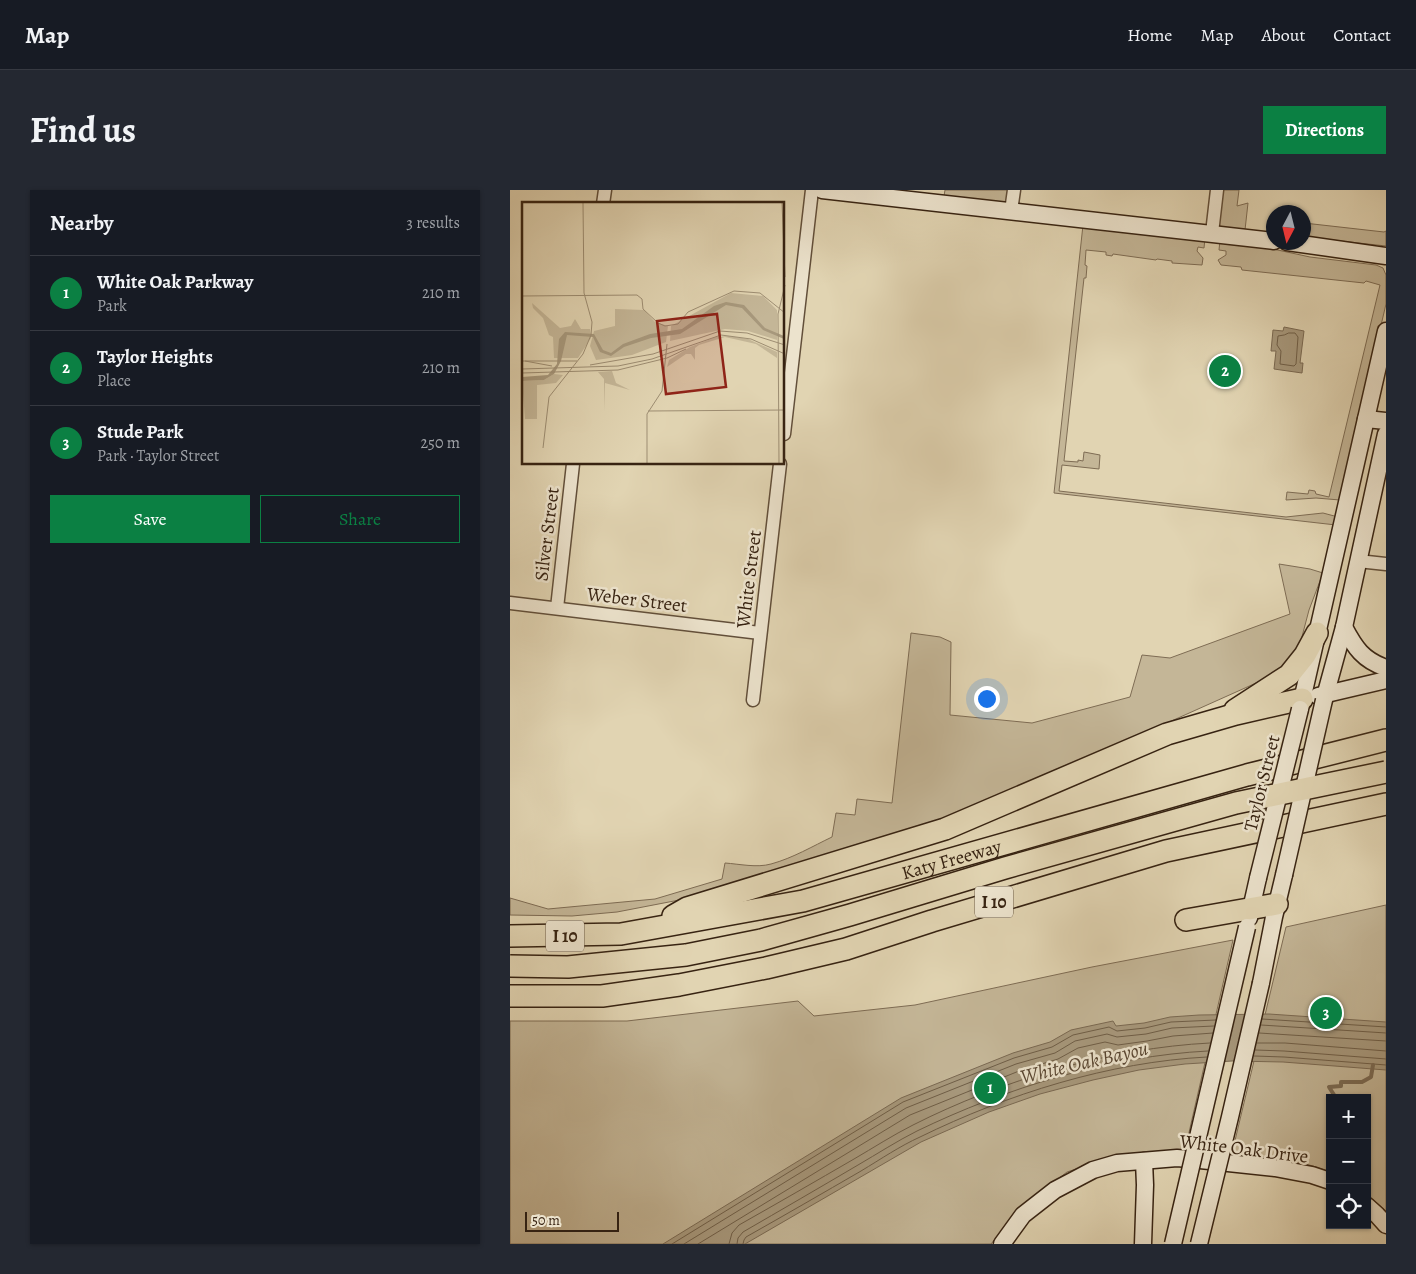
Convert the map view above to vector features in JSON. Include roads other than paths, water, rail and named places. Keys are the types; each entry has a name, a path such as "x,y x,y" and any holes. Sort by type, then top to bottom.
{"highway":[{"path":"1226,717 1289,675 1305,655 1317,633"},
{"path":"646,929 687,908 945,830 1159,738 1226,717 1301,704"},
{"name":"Katy Freeway","path":"510,936 621,934 802,901 1247,775 1386,740"},
{"path":"510,966 568,966 676,956 761,940 1005,868 1236,803 1386,772"},
{"name":"I 10","path":"510,996 602,996 679,985 766,968 846,949 932,921 1166,851 1386,804"},
{"path":"1186,920 1275,914"}],"main road":[{"path":"822,190 1266,240"},
{"path":"1311,245 1386,256"},
{"name":"Taylor Street","path":"1173,1244 1258,878 1301,704 1386,331"},
{"path":"1366,419 1386,422"},
{"path":"1199,1244 1230,1118 1325,697 1344,627 1386,434"},
{"path":"1344,627 1359,653 1378,666 1386,668"},
{"path":"1301,704 1386,680"},
{"name":"White Oak Drive","path":"1002,1244 1023,1215 1055,1190 1093,1170 1117,1163 1177,1158 1284,1169 1326,1180"},
{"path":"1143,1244 1144,1161"},
{"path":"1371,1210 1386,1225"}],"street":[{"path":"785,425 812,190"},
{"path":"1011,211 1014,190"},
{"path":"1212,233 1217,190"},
{"name":"Silver Street","path":"557,608 573,465"},
{"name":"White Street","path":"753,700 780,465"},
{"path":"1358,561 1386,564"},
{"name":"Weber Street","path":"510,603 760,633"}],"water":[{"path":"1284,327 1304,331 1300,363 1303,363 1302,373 1274,369 1276,351 1271,351 1273,330 1283,331"},
{"name":"White Oak Bayou","path":"1269,1014 1386,1022 1386,1070 1283,1062 1232,1061 1185,1064 1139,1070 1093,1080 1040,1094 989,1112 921,1142 745,1244 663,1244 901,1098 1013,1053 1050,1042 1071,1030 1113,1021 1116,1026 1144,1023 1170,1017"}],"waterway":[{"path":"1333,1094 1329,1087 1341,1086 1341,1082 1362,1082 1371,1077 1373,1065"}],"place":[{"name":"Taylor Heights","path":"1225,371"},
{"name":"Stude Park","path":"1326,1013"},
{"name":"White Oak Parkway","path":"990,1088"}]}
